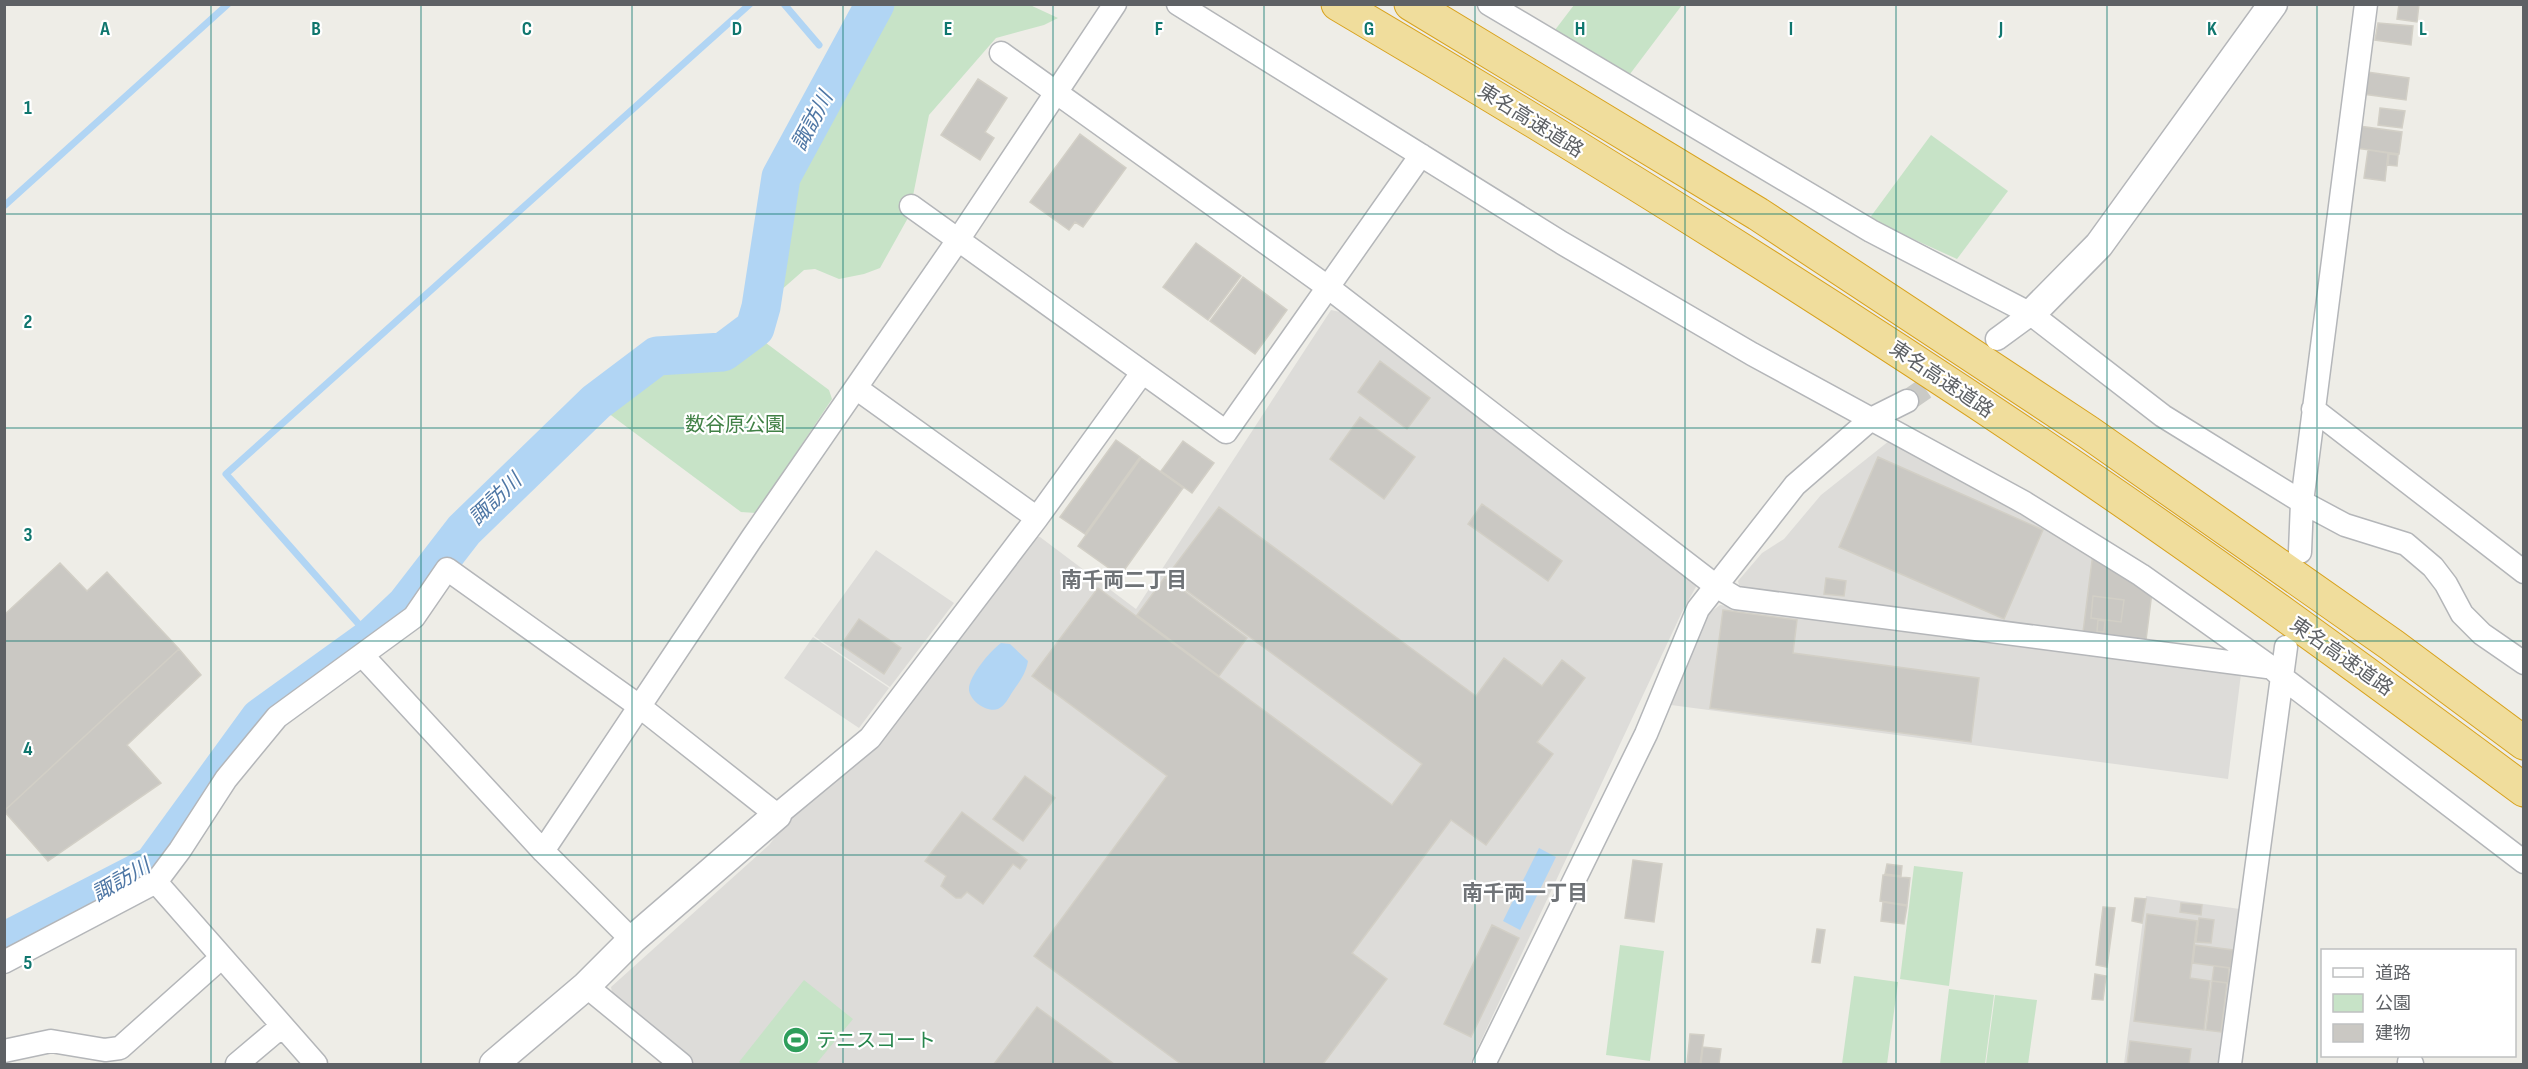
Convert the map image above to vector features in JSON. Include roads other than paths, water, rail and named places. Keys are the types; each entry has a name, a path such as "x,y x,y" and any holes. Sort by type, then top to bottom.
{"highway":[{"name":"東名高速道路","path":"1338,4 1465,79 1878,337 2005,421 2370,675 2523,790"},
{"name":"東名高速道路","path":"1411,4 1758,214 2078,425 2392,645 2523,743"}],"street":[{"path":"543,851 639,706 958,240 1115,4"},
{"path":"1178,4 1562,243 1752,354 2025,503 2122,563 2278,673 2523,862"},
{"path":"1489,4 1871,231 2031,314 2163,416 2302,502 2345,525 2406,544 2433,567 2446,584 2462,614 2482,634 2523,663"},
{"path":"1997,339 2031,314 2099,245 2273,4"},
{"path":"2300,552 2302,502 2313,409 2366,4"},
{"path":"1001,53 1329,288 1716,586 1736,598 2278,673"},
{"path":"911,206 1226,432 1421,155"},
{"path":"494,1065 586,986 632,940 870,738 1037,518 1142,373"},
{"path":"856,388 1037,518"},
{"path":"1484,1065 1646,734 1698,609 1795,485 1871,419 1907,401"},
{"path":"2313,409 2523,572"},
{"path":"4,962 156,882 180,850 225,779 277,717 414,617 447,569 639,706 777,815"},
{"path":"2230,1065 2278,673 2286,647"},
{"path":"363,656 543,851 632,940"},
{"path":"156,882 316,1065"},
{"path":"4,1051 51,1041 105,1050 120,1048 222,957"},
{"path":"586,986 681,1065"},
{"path":"237,1065 282,1026"}],"water":[{"path":"1001,643 1010,644 1028,661 1022,677 1005,704 994,710 980,705 972,698 969,690 972,678 981,664"},
{"path":"1539,848 1556,857 1520,930 1503,921"}],"waterway":[{"path":"4,206 228,4"},
{"path":"371,638 226,474 750,4"},
{"path":"784,4 819,45"},
{"name":"諏訪川","path":"4,942 153,865 260,718 371,638 406,605 464,530 596,402 657,356 723,352 755,328 761,307 781,177 875,4"}],"tunnel":[{"path":"1907,401 1982,349"}],"place":[{"name":"テニスコート","path":"796,1040"}],"district":[{"name":"南千両二丁目","path":"1124,580"},
{"name":"南千両一丁目","path":"1525,893"}],"park label":[{"name":"数谷原公園","path":"735,424"}]}
